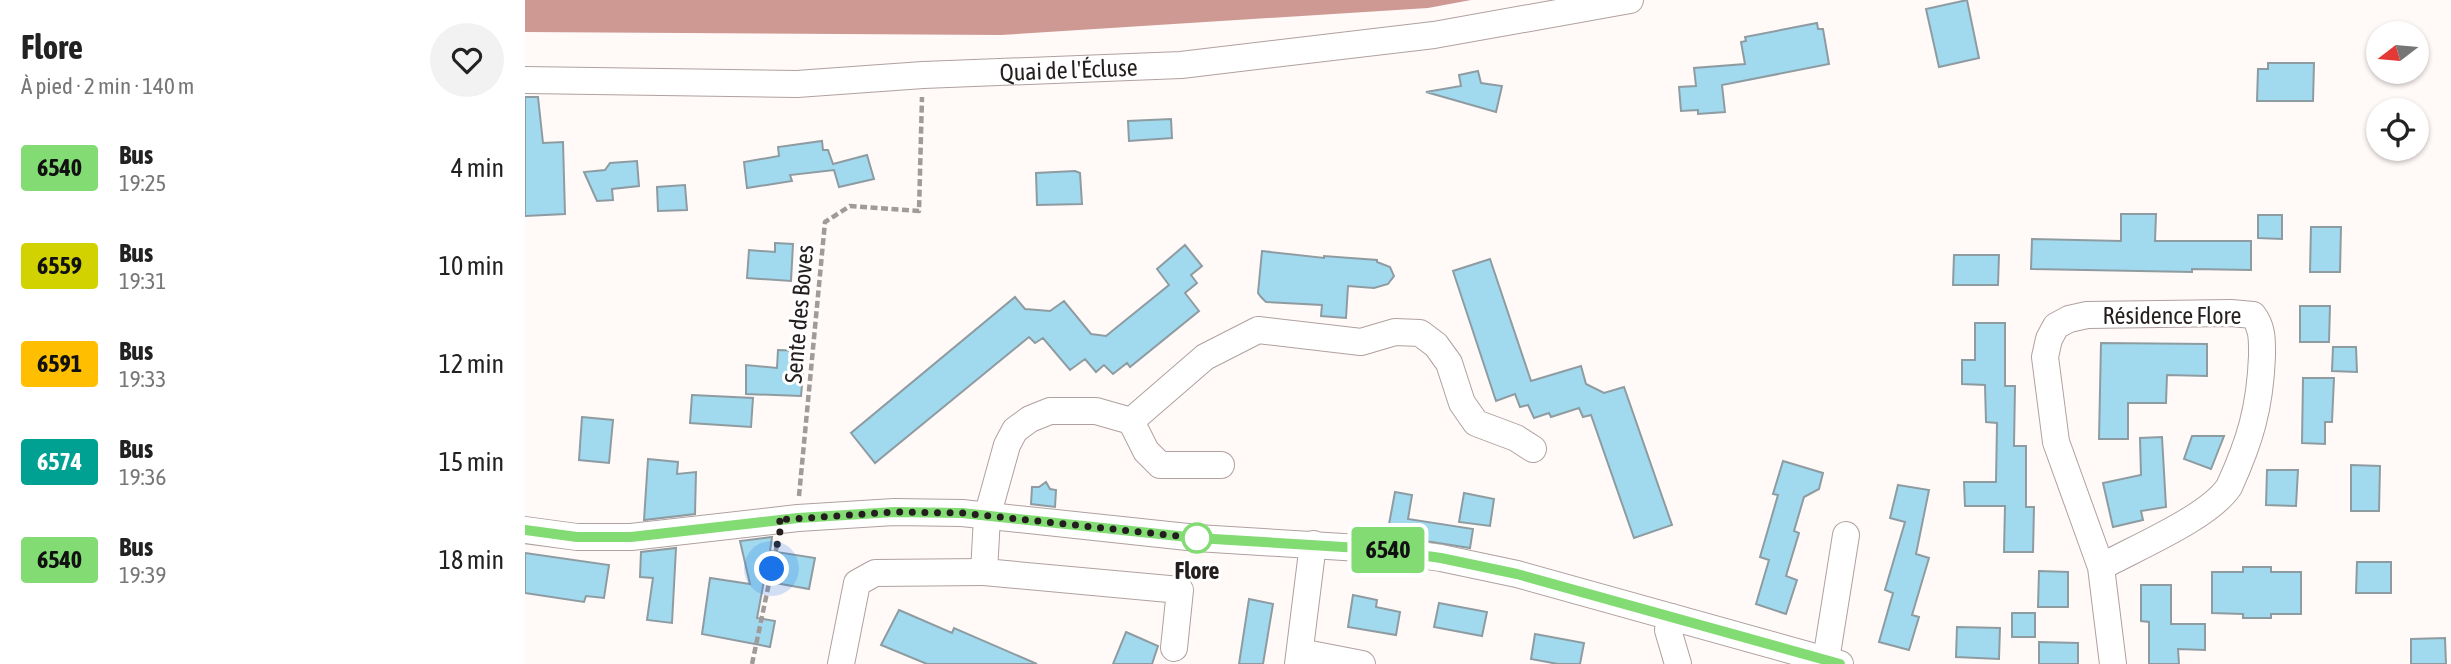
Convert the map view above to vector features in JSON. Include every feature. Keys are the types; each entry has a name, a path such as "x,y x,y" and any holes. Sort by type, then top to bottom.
{"street":[{"name":"Quai de l'Écluse","path":"525,80 797,84 923,75 1181,65 1434,35 1619,2"},
{"name":"Résidence Flore","path":"2101,567 2201,512 2222,497 2229,487 2257,413 2262,344 2261,328 2253,315 2087,315 2069,319 2056,326 2049,338 2045,357 2056,442 2101,567 2113,664"},
{"path":"1131,421 1205,357 1258,330 1361,342 1395,332 1420,333 1436,345 1449,363 1462,403 1476,423 1515,438 1533,449"},
{"path":"984,572 987,517 1007,444 1015,430 1030,419 1050,411 1096,411 1131,421 1146,451 1160,465 1221,465"},
{"path":"525,530 577,537 631,537 787,519 894,512 962,513 1197,538 1376,549 1441,558 1517,574 1833,662 1846,534"},
{"path":"1313,544 1299,658 1362,664"},
{"path":"841,664 857,583 875,573 984,572 1180,590 1174,648"},
{"path":"1671,617 1668,630 1678,664"}],"path":[{"name":"Sente des Boves","path":"787,519 825,222 850,206 919,211 923,75"},
{"path":"752,664 782,522 787,519"}],"shaded area":[{"path":"525,0 1471,0 1428,8 1001,35 525,32"}],"building":[{"path":"1967,0 1979,58 1939,67 1926,9"},
{"path":"1817,23 1818,29 1823,29 1829,64 1722,85 1725,112 1698,114 1698,110 1681,111 1679,87 1696,86 1694,68 1745,64 1741,42 1746,41 1745,37"},
{"path":"2268,63 2314,63 2313,101 2257,101 2258,69 2268,69"},
{"path":"1478,71 1481,83 1502,86 1496,112 1426,92 1461,86 1459,75"},
{"path":"525,97 538,97 543,143 563,142 565,214 525,216"},
{"path":"1171,119 1172,138 1129,141 1128,121"},
{"path":"822,141 823,150 828,150 833,164 867,155 874,179 839,187 834,170 790,175 792,181 747,188 744,162 779,156 778,147"},
{"path":"637,161 639,186 612,189 613,200 597,201 584,172 605,170 610,163"},
{"path":"1036,173 1080,173 1082,204 1037,205"},
{"path":"685,185 687,210 658,211 657,187"},
{"path":"2121,214 2156,214 2155,241 2251,241 2251,270 2192,269 2192,272 2031,269 2032,239 2121,241"},
{"path":"2258,215 2282,215 2282,239 2258,238"},
{"path":"2311,227 2341,227 2340,272 2310,272"},
{"path":"775,243 793,244 791,281 747,278 749,250 775,252"},
{"path":"1185,245 1202,266 1191,275 1197,283 1185,293 1199,311 1130,367 1127,363 1113,374 1104,365 1096,372 1085,359 1070,370 1043,338 1035,343 1029,337 875,463 851,433 1015,297 1025,309 1050,311 1064,301 1091,334 1106,336 1169,285 1157,269"},
{"path":"1262,251 1324,258 1377,260 1390,267 1394,276 1388,284 1374,288 1348,286 1346,318 1321,316 1322,305 1266,302 1261,297 1258,293"},
{"path":"1954,255 1999,255 1998,285 1953,285"},
{"path":"1490,259 1531,381 1581,366 1586,384 1604,393 1624,387 1672,525 1634,538 1591,415 1583,417 1579,408 1551,417 1549,413 1534,418 1528,405 1520,407 1515,394 1496,401 1453,271"},
{"path":"2300,306 2330,306 2329,342 2300,342"},
{"path":"1975,323 2005,323 2005,386 2015,386 2014,446 2026,446 2026,507 2034,507 2033,552 2004,552 2005,506 1965,506 1964,482 1996,482 1997,423 1986,422 1985,385 1962,384 1962,360 1975,360"},
{"path":"2101,343 2207,344 2207,376 2167,375 2166,403 2128,403 2128,439 2099,439"},
{"path":"2333,347 2356,347 2357,372 2332,371"},
{"path":"778,350 805,351 801,396 746,394 746,365 777,368"},
{"path":"2303,378 2334,378 2332,422 2325,422 2325,444 2302,443"},
{"path":"692,395 753,398 751,427 690,423"},
{"path":"582,417 613,420 609,463 579,460"},
{"path":"2192,436 2224,436 2211,469 2184,459"},
{"path":"2162,437 2166,507 2141,511 2143,520 2113,527 2103,483 2141,475 2140,438"},
{"path":"648,459 678,462 677,474 696,472 695,514 644,520"},
{"path":"1783,461 1823,473 1819,489 1804,497 1794,531 1799,533 1786,576 1797,580 1786,614 1756,604 1769,560 1760,557 1778,495 1773,494"},
{"path":"2351,465 2380,466 2379,511 2351,511"},
{"path":"2267,470 2298,470 2296,506 2266,505"},
{"path":"1046,482 1050,489 1056,490 1055,507 1031,504 1032,487 1039,487"},
{"path":"1898,485 1929,490 1916,554 1929,558 1912,615 1919,617 1909,650 1879,642 1893,593 1885,590 1905,522 1890,518"},
{"path":"1395,492 1412,495 1408,519 1473,529 1470,548 1387,535"},
{"path":"1464,493 1494,499 1490,526 1459,522"},
{"path":"772,537 770,551 815,558 809,589 764,581 757,618 775,621 770,647 702,634 710,578 750,584 740,541"},
{"path":"676,548 672,623 647,620 653,578 640,577 641,552"},
{"path":"525,553 609,565 604,598 586,596 584,602 525,593"},
{"path":"2357,562 2391,562 2391,593 2356,593"},
{"path":"2243,567 2271,567 2271,572 2301,572 2301,614 2243,618 2243,614 2212,613 2212,572 2243,572"},
{"path":"2039,571 2068,572 2068,607 2038,607"},
{"path":"2141,585 2171,585 2171,624 2205,624 2205,650 2178,649 2179,664 2149,664 2149,622 2141,621"},
{"path":"1353,595 1377,600 1376,607 1400,612 1396,635 1348,627"},
{"path":"1249,599 1273,604 1263,664 1239,664"},
{"path":"1439,603 1487,612 1482,636 1434,627"},
{"path":"899,610 952,633 954,628 1037,664 927,664 881,645"},
{"path":"2012,613 2035,613 2035,637 2012,637"},
{"path":"1957,627 2000,628 1999,659 1956,657"},
{"path":"1126,632 1158,646 1152,664 1113,664"},
{"path":"1535,634 1584,643 1580,664 1558,664 1531,659"},
{"path":"2445,638 2446,664 2411,664 2411,639"},
{"path":"2039,642 2078,643 2078,664 2039,664"}],"bus line":[{"name":"6540","path":"525,530 577,537 631,537 798,518 894,512 962,513 1197,538 1376,549 1441,558 1517,574 1840,664"}],"place":[{"name":"Flore","path":"1197,538"}],"route":[{"path":"772,569 782,522 777,520 798,518 894,512 962,513 1197,538"}]}
